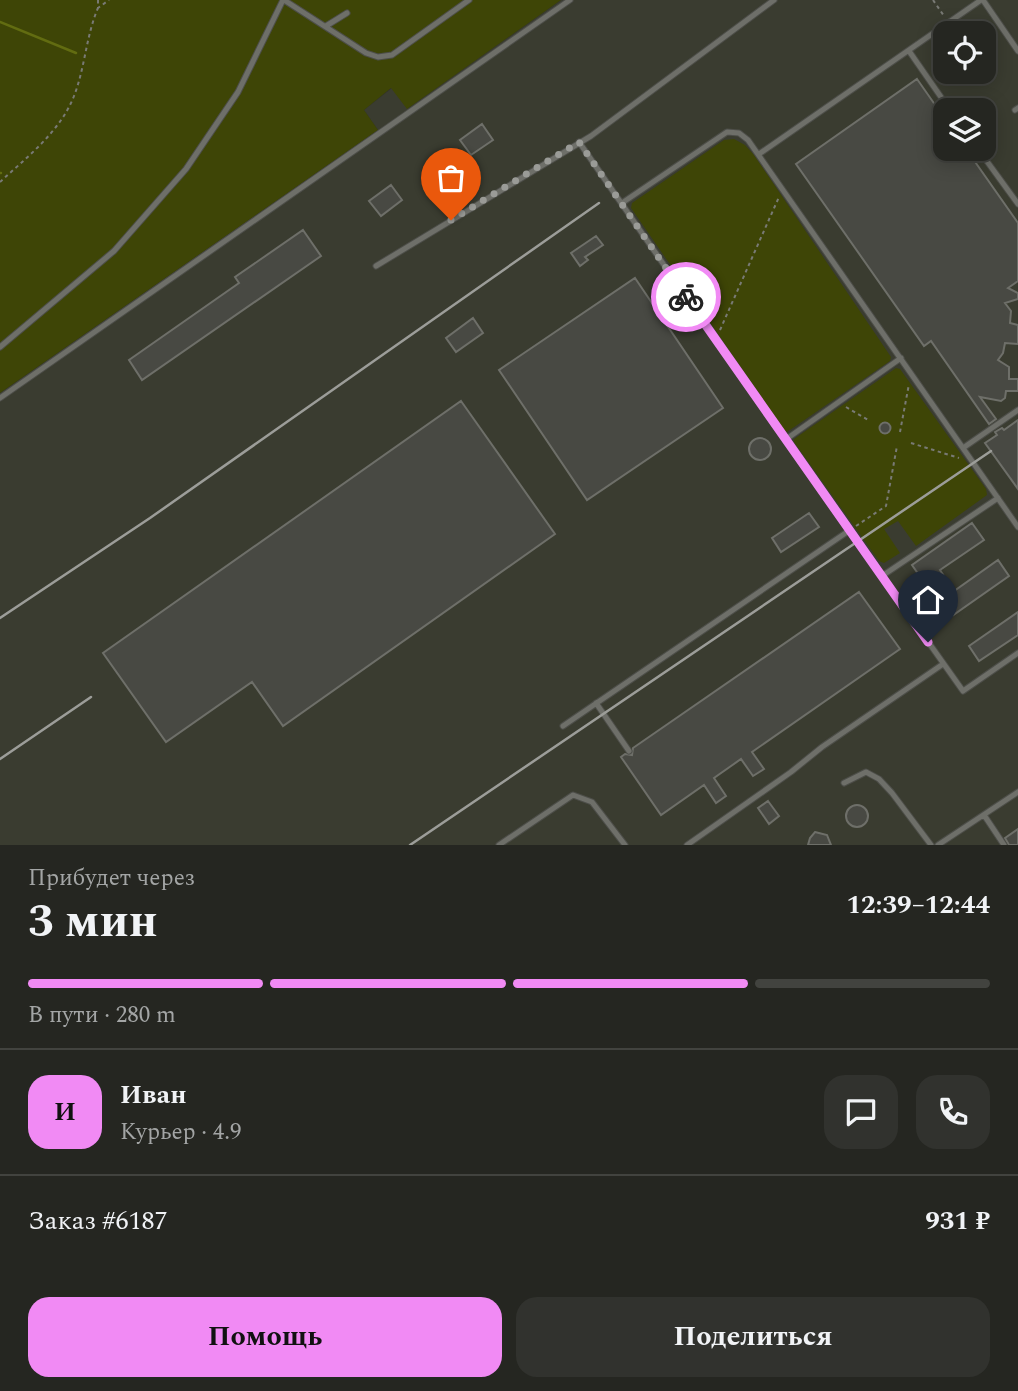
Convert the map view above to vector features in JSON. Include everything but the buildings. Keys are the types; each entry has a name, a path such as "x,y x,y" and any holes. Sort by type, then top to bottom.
{"lane":[{"path":"0,347 114,251 186,169 238,92 283,0 366,53 378,57 392,55 469,0"},
{"path":"0,398 570,0"},
{"path":"376,266 579,142 774,0"},
{"path":"951,21 982,0 1018,51"},
{"path":"326,26 347,13"},
{"path":"759,154 933,34"},
{"path":"909,51 942,98"},
{"path":"622,203 727,132 740,133 783,188 973,463 1015,518 1018,527"},
{"path":"579,142 963,691 1018,653"},
{"path":"987,161 1018,204"},
{"path":"785,440 901,358"},
{"path":"963,448 1018,410"},
{"path":"882,576 998,498"},
{"path":"563,726 850,530"},
{"path":"687,845 821,747 943,664"},
{"path":"596,703 629,751"},
{"path":"844,783 866,772 878,779 930,845"},
{"path":"938,845 1018,792"},
{"path":"499,845 573,795 592,802 625,845"},
{"path":"984,815 1004,845"}],"path":[{"path":"0,182 57,127 74,97 98,0"},
{"path":"98,8 109,0"},
{"path":"933,0 947,21"},
{"path":"716,341 783,188"},
{"path":"900,432 911,373"},
{"path":"838,402 870,421"},
{"path":"911,443 973,463"},
{"path":"850,530 886,506 897,446"}],"shaded area":[{"path":"561,0 1018,0 1018,845 0,845 0,393 378,130 364,110 392,88 408,108"}],"green space":[{"path":"0,0 561,0 407,109 391,88 364,110 378,130 0,393"},
{"path":"734,139 745,145 754,155 891,357 890,361 787,432 631,208 632,203 724,140"},
{"path":"896,368 900,369 986,489 987,495 916,546 898,521 884,529 900,553 884,563 879,561 794,439"}],"waterway":[{"path":"0,22 76,53"}],"railway":[{"path":"0,618 150,518 599,203"},
{"path":"410,845 991,451"},
{"path":"0,759 91,697"}],"way so far":[{"path":"451,220 579,142 686,297"}],"route":[{"path":"686,297 928,642"}]}
